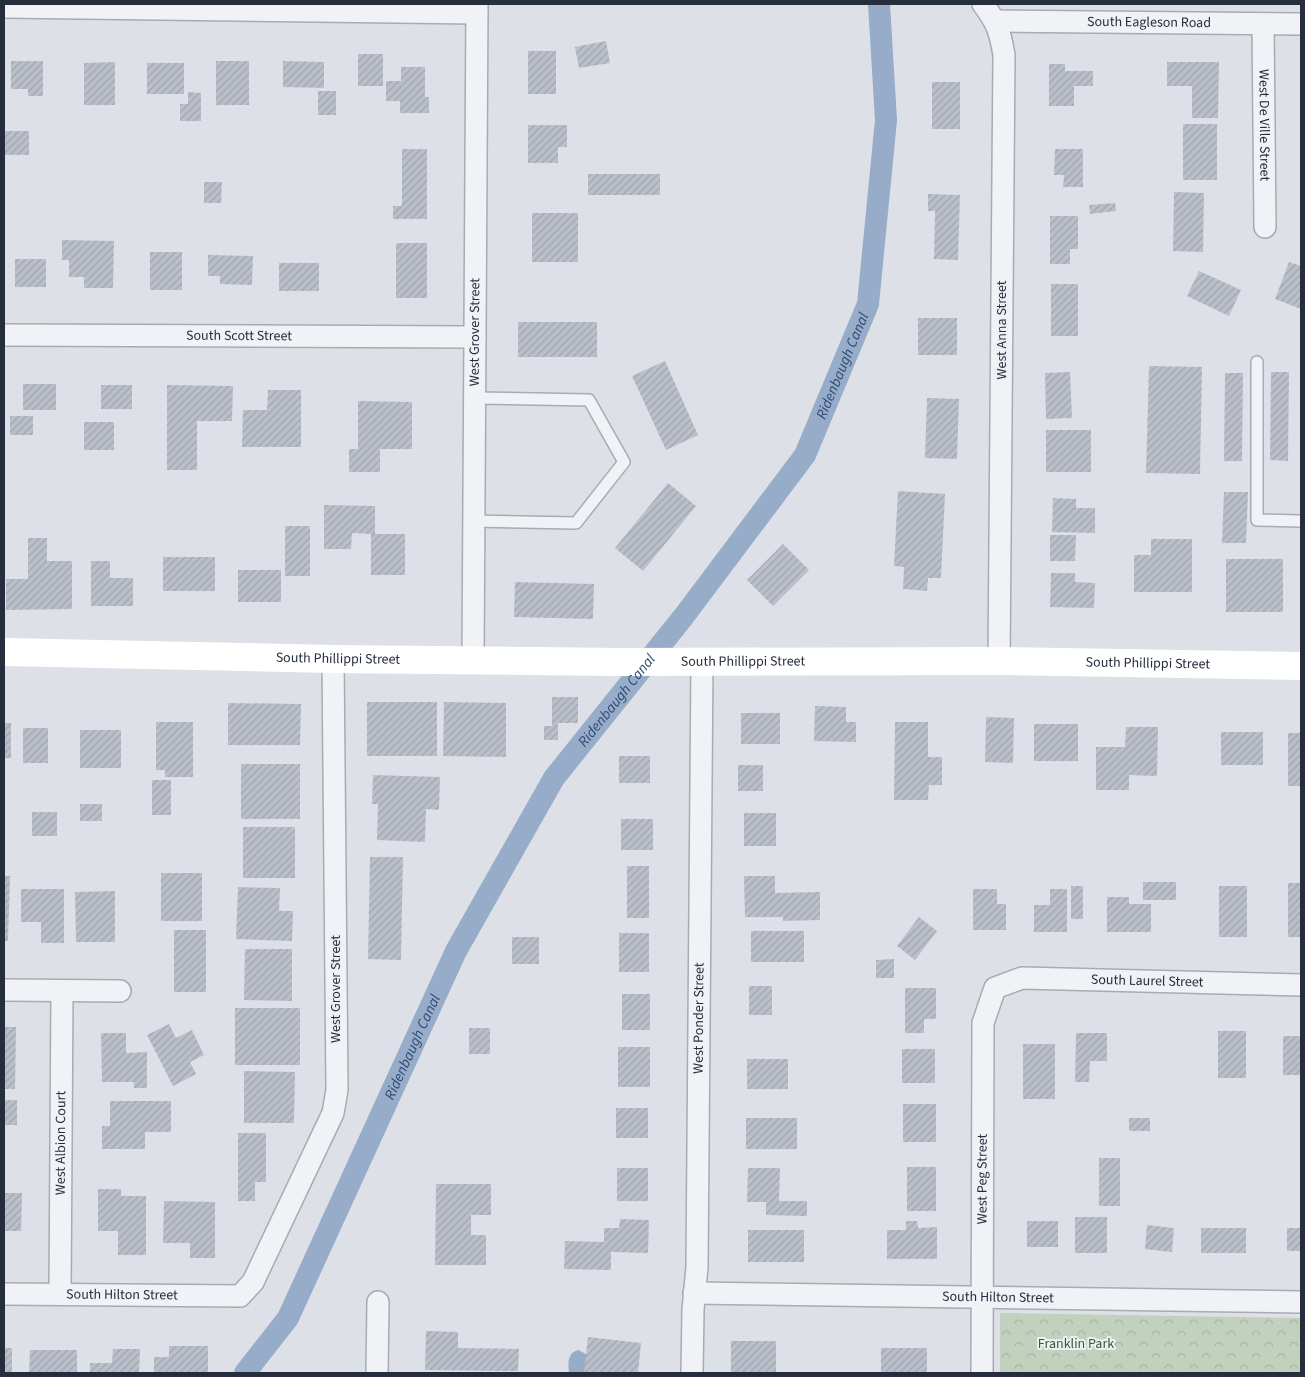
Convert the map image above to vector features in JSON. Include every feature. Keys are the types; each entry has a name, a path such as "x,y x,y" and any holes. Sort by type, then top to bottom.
{"street":[{"name":"West Anna Street","path":"983,4 995,21 1001,37 1004,55 999,662"},
{"path":"4,6 477,8"},
{"name":"West Grover Street","path":"473,660 477,8"},
{"name":"South Eagleson Road","path":"995,21 1301,24"},
{"name":"West De Ville Street","path":"1263,24 1265,227"},
{"name":"South Scott Street","path":"4,335 475,337"},
{"name":"South Phillippi Street","path":"4,652 333,659 620,662 999,662 1301,666"},
{"name":"West Grover Street","path":"240,1296 253,1282 333,1113 337,1090 333,659"},
{"name":"West Ponder Street","path":"692,1373 693,1310 698,1248 702,662"},
{"name":"South Laurel Street","path":"995,988 1022,978 1301,985"},
{"name":"West Peg Street","path":"982,1373 983,1023 995,988"},
{"path":"4,990 120,991"},
{"name":"West Albion Court","path":"60,1294 62,991"},
{"name":"South Hilton Street","path":"694,1293 1301,1302"},
{"name":"South Hilton Street","path":"4,1294 240,1296"},
{"path":"377,1373 378,1302"}],"lane":[{"path":"1257,362 1256,520 1301,521"},
{"path":"474,521 576,523 624,462 589,400 475,398"}],"green space":[{"name":"Franklin Park","path":"1000,1313 1301,1318 1301,1373 1000,1373"}],"water":[{"path":"578,1350 588,1355 587,1373 569,1373 570,1356 574,1351"}],"building":[{"path":"606,41 610,63 579,68 575,47"},
{"path":"528,51 556,51 556,94 528,94"},
{"path":"358,54 383,54 383,86 358,86"},
{"path":"11,61 43,61 43,96 28,96 28,89 11,89"},
{"path":"216,61 249,61 249,105 216,105"},
{"path":"283,61 324,62 324,88 283,87"},
{"path":"115,62 115,105 84,105 84,63"},
{"path":"1167,62 1219,62 1218,118 1192,118 1192,86 1167,86"},
{"path":"147,63 184,63 184,94 147,94"},
{"path":"1049,64 1065,64 1065,71 1093,71 1093,86 1074,86 1074,106 1049,106"},
{"path":"401,67 425,67 425,97 429,97 429,113 400,113 400,101 386,101 386,81 401,81"},
{"path":"932,82 960,82 960,129 932,129"},
{"path":"318,91 336,91 336,115 318,115"},
{"path":"188,92 201,93 201,121 180,121 180,104 188,104"},
{"path":"1183,124 1217,124 1217,180 1183,180"},
{"path":"528,125 567,125 567,147 558,147 558,163 528,163"},
{"path":"4,131 29,131 29,155 4,155"},
{"path":"402,149 427,149 427,219 393,219 393,206 402,206"},
{"path":"1055,149 1083,149 1083,187 1063,187 1064,175 1054,175"},
{"path":"588,174 660,174 660,195 588,195"},
{"path":"204,182 222,182 221,203 204,203"},
{"path":"1174,192 1204,193 1203,252 1173,251"},
{"path":"928,194 960,195 958,260 934,259 935,211 928,211"},
{"path":"1115,203 1116,211 1090,214 1089,205"},
{"path":"532,213 578,213 578,262 532,262"},
{"path":"1050,216 1078,216 1078,249 1070,249 1070,264 1050,264"},
{"path":"62,240 114,241 113,288 84,288 84,277 69,277 69,260 62,260"},
{"path":"396,243 427,243 427,298 396,298"},
{"path":"150,252 182,252 182,290 150,290"},
{"path":"208,255 253,256 252,285 220,284 220,276 208,276"},
{"path":"15,259 46,259 46,287 15,287"},
{"path":"1289,262 1301,266 1301,309 1275,299"},
{"path":"279,263 319,263 319,291 279,291"},
{"path":"1199,271 1241,290 1229,316 1187,296"},
{"path":"1051,284 1078,284 1078,336 1051,336"},
{"path":"918,318 957,318 957,355 918,355"},
{"path":"518,322 597,322 597,357 518,357"},
{"path":"665,361 698,435 666,450 632,376"},
{"path":"1149,366 1202,367 1200,474 1146,473"},
{"path":"1070,372 1072,418 1046,419 1045,373"},
{"path":"1271,372 1289,372 1288,461 1270,460"},
{"path":"1225,373 1243,373 1242,461 1224,461"},
{"path":"23,384 56,384 56,410 23,410"},
{"path":"101,385 132,385 132,409 101,409"},
{"path":"167,385 233,386 232,421 197,421 197,470 167,470"},
{"path":"268,390 301,390 301,447 242,447 243,410 267,410"},
{"path":"927,398 959,399 957,459 925,458"},
{"path":"358,401 412,402 412,449 380,449 380,472 349,472 349,449 358,449"},
{"path":"10,416 33,416 33,435 10,435"},
{"path":"84,422 114,422 114,450 84,450"},
{"path":"1046,430 1091,430 1091,472 1046,472"},
{"path":"668,483 696,506 643,571 615,548"},
{"path":"898,491 945,494 941,578 928,578 927,591 903,589 904,567 894,566"},
{"path":"1224,492 1248,492 1246,543 1222,543"},
{"path":"1053,498 1076,499 1076,508 1095,508 1095,533 1052,532"},
{"path":"324,505 375,506 375,534 405,534 405,575 371,575 371,534 352,533 351,549 324,549"},
{"path":"285,526 310,526 310,576 285,576"},
{"path":"1050,535 1076,535 1075,561 1050,561"},
{"path":"28,538 47,538 47,561 72,561 72,609 6,610 6,579 28,579"},
{"path":"1151,539 1192,539 1192,592 1134,592 1134,555 1151,555"},
{"path":"783,544 809,570 773,606 747,580"},
{"path":"163,557 215,557 215,591 163,591"},
{"path":"1226,559 1283,559 1283,612 1226,612"},
{"path":"91,561 110,561 110,578 133,578 133,606 91,606"},
{"path":"238,570 281,570 281,602 238,602"},
{"path":"1051,573 1075,573 1075,582 1095,583 1094,608 1050,607"},
{"path":"515,582 594,584 593,619 514,617"},
{"path":"552,697 578,697 578,723 558,723 558,740 544,740 544,726 552,726"},
{"path":"367,702 437,702 437,756 367,756"},
{"path":"444,702 506,703 506,757 443,756"},
{"path":"228,703 301,704 300,745 228,745"},
{"path":"815,706 846,707 846,722 856,722 856,742 814,741"},
{"path":"741,713 780,713 780,744 741,744"},
{"path":"986,717 1014,718 1013,763 985,762"},
{"path":"156,722 193,722 193,777 165,777 165,770 156,770"},
{"path":"895,722 928,722 928,757 942,757 942,785 929,785 928,800 894,800"},
{"path":"4,723 11,723 11,758 4,758"},
{"path":"1034,724 1078,724 1078,761 1034,761"},
{"path":"1126,727 1158,727 1157,776 1129,775 1129,790 1096,790 1096,747 1125,747"},
{"path":"23,728 48,728 48,763 23,763"},
{"path":"80,730 121,730 121,768 80,768"},
{"path":"1221,732 1263,732 1263,765 1221,765"},
{"path":"1288,733 1301,733 1301,786 1288,786"},
{"path":"619,756 650,756 650,783 619,783"},
{"path":"241,764 300,764 300,819 241,819"},
{"path":"738,765 763,765 763,791 738,791"},
{"path":"373,775 440,777 439,810 426,809 425,842 377,840 378,804 372,804"},
{"path":"152,780 171,780 171,815 152,815"},
{"path":"80,804 102,804 102,821 80,821"},
{"path":"32,812 57,812 57,836 32,836"},
{"path":"744,813 776,813 776,846 744,846"},
{"path":"621,819 653,819 653,850 621,850"},
{"path":"243,827 295,827 295,878 243,878"},
{"path":"370,857 403,857 401,960 368,959"},
{"path":"627,866 649,866 649,918 627,918"},
{"path":"161,873 202,873 202,921 161,921"},
{"path":"4,876 10,876 8,941 4,941"},
{"path":"744,876 775,876 775,893 820,892 820,920 783,921 783,917 745,917"},
{"path":"1143,882 1176,882 1176,900 1143,900"},
{"path":"1288,883 1301,883 1301,937 1288,937"},
{"path":"1071,886 1083,886 1083,919 1071,919"},
{"path":"1219,886 1247,886 1247,937 1219,937"},
{"path":"238,887 280,888 279,911 293,911 292,941 236,939"},
{"path":"21,889 64,889 64,943 41,943 41,922 21,922"},
{"path":"973,889 997,889 997,904 1006,904 1006,930 973,930"},
{"path":"1050,889 1067,889 1067,932 1034,932 1034,905 1050,905"},
{"path":"115,891 115,942 76,942 75,892"},
{"path":"1107,897 1129,897 1129,904 1151,904 1151,932 1107,932"},
{"path":"919,917 937,931 915,960 897,946"},
{"path":"174,930 206,930 206,992 174,992"},
{"path":"751,931 804,931 804,962 751,962"},
{"path":"619,933 649,933 649,972 619,972"},
{"path":"512,937 539,937 539,964 512,964"},
{"path":"245,949 292,949 292,1001 244,1000"},
{"path":"894,959 894,978 876,978 876,960"},
{"path":"749,986 772,986 772,1015 749,1015"},
{"path":"905,988 936,988 936,1019 924,1019 924,1033 905,1033"},
{"path":"622,994 650,994 650,1030 622,1030"},
{"path":"235,1008 300,1008 300,1065 235,1065"},
{"path":"169,1024 176,1038 192,1030 204,1055 190,1062 196,1074 173,1086 147,1035"},
{"path":"4,1027 16,1027 15,1089 4,1089"},
{"path":"469,1028 490,1028 490,1054 469,1054"},
{"path":"1218,1031 1246,1031 1246,1078 1218,1078"},
{"path":"101,1033 126,1033 126,1053 147,1052 147,1088 134,1088 134,1082 102,1082"},
{"path":"1076,1033 1107,1033 1107,1061 1090,1061 1089,1082 1075,1082"},
{"path":"1283,1036 1301,1036 1301,1075 1283,1075"},
{"path":"1023,1044 1055,1044 1055,1099 1023,1099"},
{"path":"618,1047 650,1047 650,1087 618,1087"},
{"path":"902,1049 935,1049 935,1083 902,1083"},
{"path":"747,1059 788,1059 788,1089 747,1089"},
{"path":"244,1071 295,1072 294,1123 244,1123"},
{"path":"4,1100 17,1100 17,1125 4,1125"},
{"path":"110,1101 171,1101 171,1132 145,1132 145,1149 102,1149 102,1126 110,1126"},
{"path":"903,1104 936,1104 936,1142 903,1142"},
{"path":"616,1108 648,1108 648,1138 616,1138"},
{"path":"746,1118 797,1118 797,1149 746,1149"},
{"path":"1129,1118 1150,1118 1150,1131 1129,1131"},
{"path":"238,1133 266,1133 266,1182 255,1182 255,1201 238,1201"},
{"path":"1099,1158 1120,1158 1120,1206 1099,1206"},
{"path":"907,1167 936,1167 936,1211 907,1211"},
{"path":"617,1168 648,1168 648,1201 617,1201"},
{"path":"748,1168 780,1168 779,1201 807,1201 807,1216 766,1215 766,1202 747,1202"},
{"path":"436,1184 491,1184 491,1215 471,1215 471,1235 486,1235 486,1265 435,1265"},
{"path":"98,1189 121,1189 121,1196 146,1196 146,1255 118,1255 118,1231 98,1231"},
{"path":"4,1193 22,1193 21,1231 4,1231"},
{"path":"164,1201 215,1202 215,1258 190,1258 190,1243 163,1243"},
{"path":"1075,1217 1107,1217 1107,1253 1075,1253"},
{"path":"620,1219 649,1220 648,1253 611,1252 611,1270 564,1269 565,1241 604,1242 604,1228 619,1228"},
{"path":"906,1221 917,1221 918,1228 937,1227 937,1259 887,1259 887,1230 906,1230"},
{"path":"1027,1221 1058,1221 1058,1247 1027,1247"},
{"path":"1147,1225 1174,1228 1172,1252 1145,1249"},
{"path":"1201,1228 1246,1228 1246,1253 1201,1253"},
{"path":"1287,1228 1301,1228 1301,1251 1287,1251"},
{"path":"748,1230 804,1230 804,1262 748,1262"},
{"path":"426,1331 458,1332 458,1348 519,1349 518,1371 425,1370"},
{"path":"588,1337 641,1343 638,1373 584,1373"},
{"path":"731,1341 776,1341 776,1372 731,1372"},
{"path":"169,1346 208,1346 208,1373 154,1373 154,1357 169,1357"},
{"path":"4,1348 12,1348 12,1373 4,1373"},
{"path":"881,1348 927,1348 927,1373 881,1373"},
{"path":"113,1349 140,1349 139,1373 90,1373 90,1363 112,1363"},
{"path":"30,1350 77,1350 77,1373 29,1373"}],"waterway":[{"name":"Ridenbaugh Canal","path":"245,1373 288,1318 456,951 554,778 684,616 805,455 868,304 886,120 879,4"}]}
